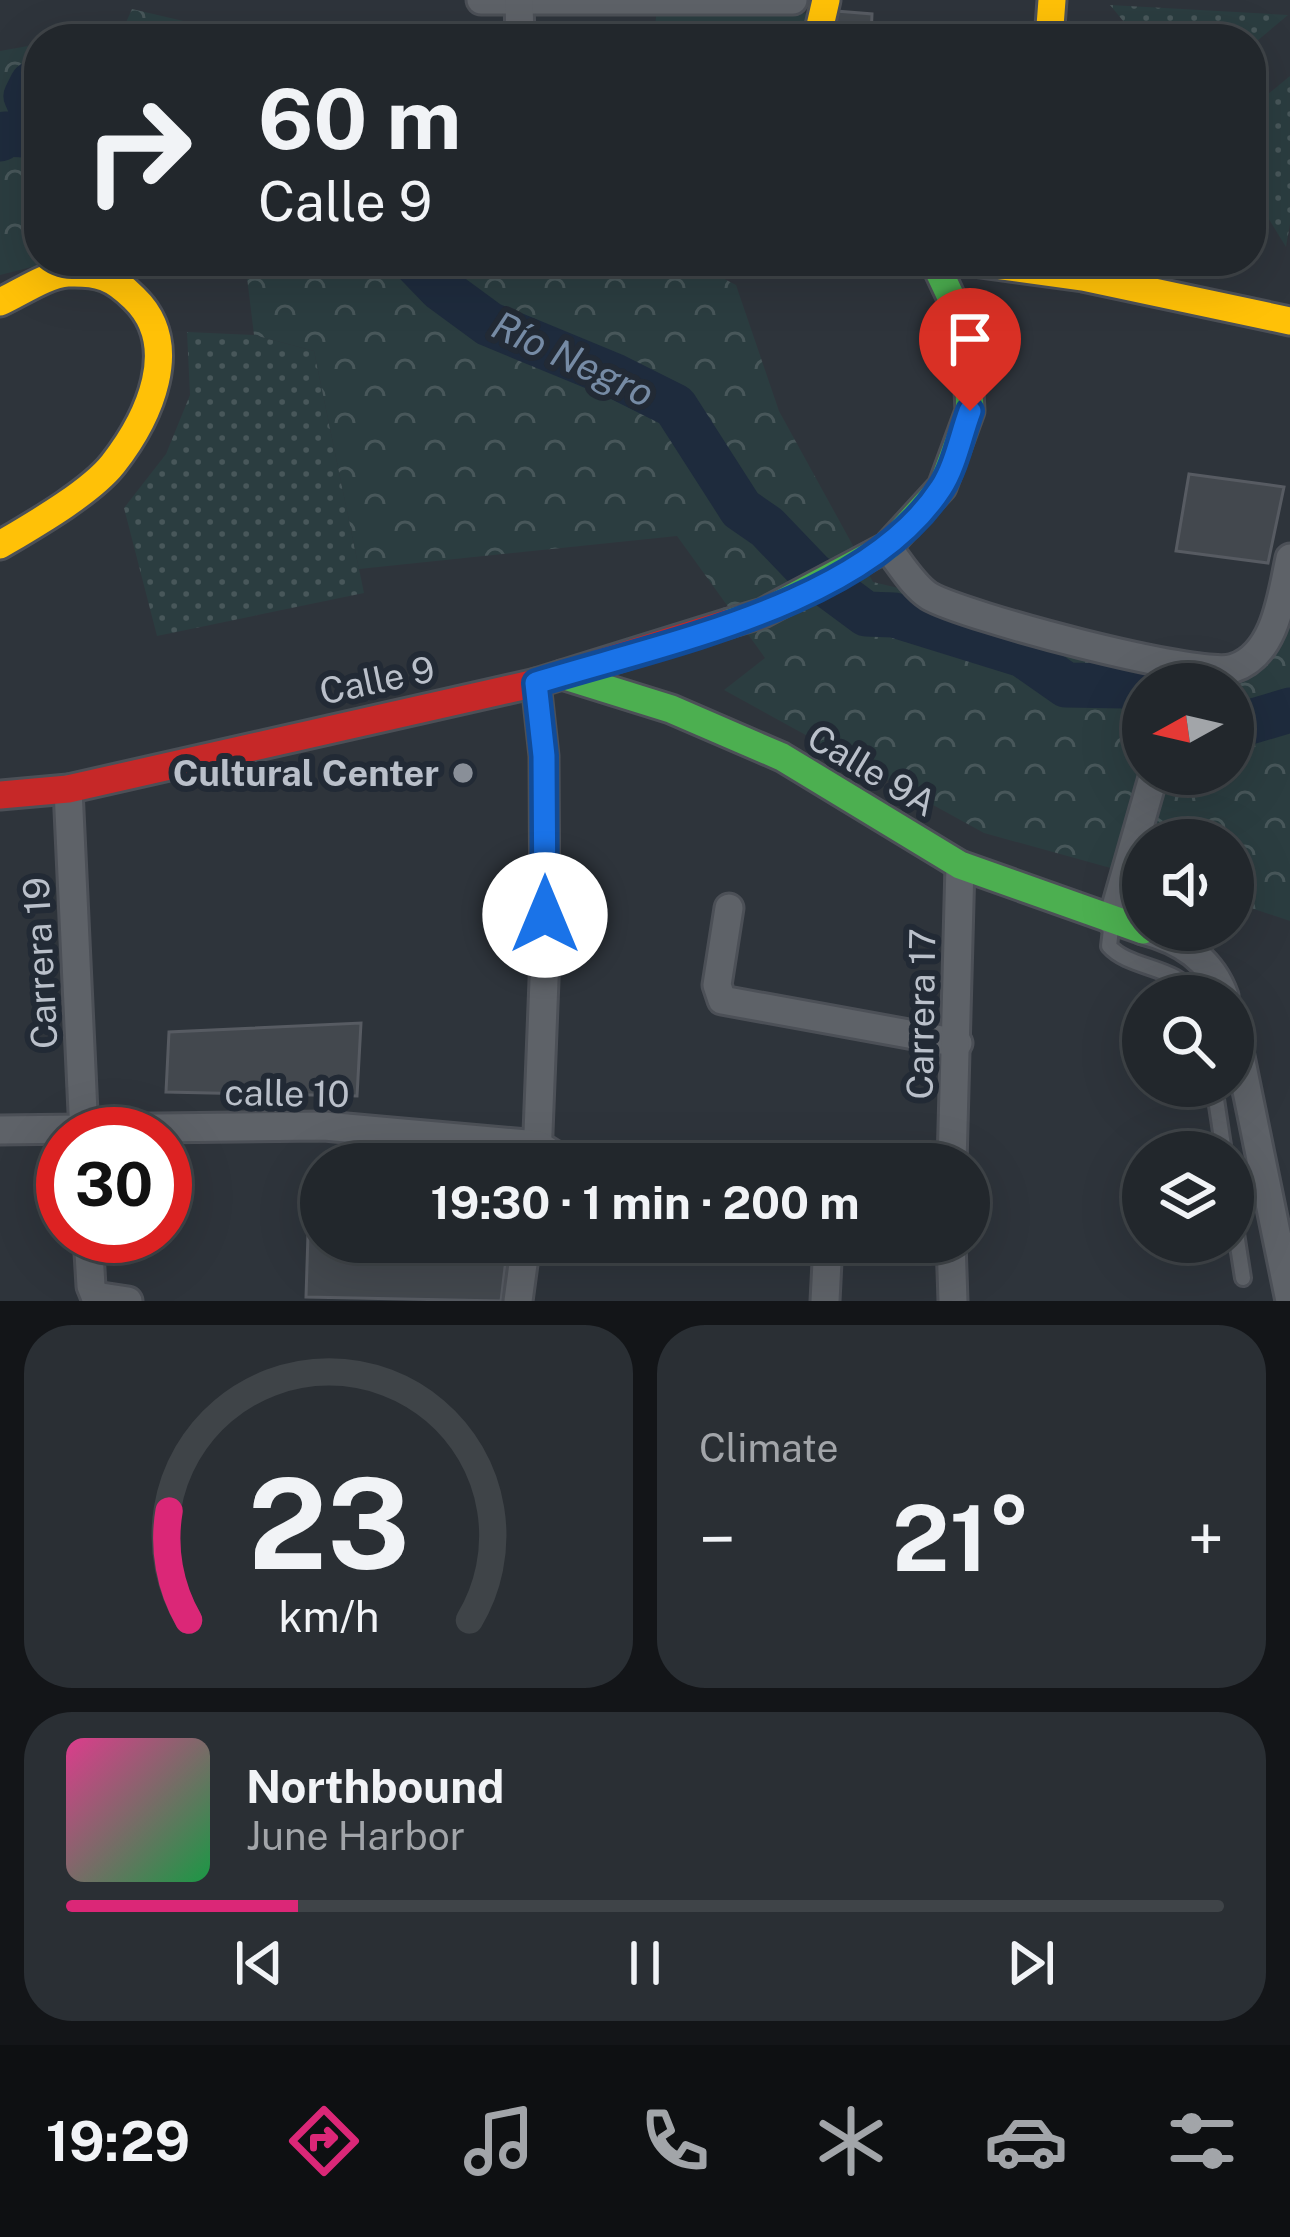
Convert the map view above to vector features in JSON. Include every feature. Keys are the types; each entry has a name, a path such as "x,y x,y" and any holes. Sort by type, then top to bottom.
{"street":[{"path":"482,0 793,0"},
{"path":"0,302 57,276"},
{"path":"0,545 47,517 112,466 152,396 162,351 148,311 114,278 94,276"},
{"path":"941,276 966,329 970,411 942,487 887,547 925,594 964,612 1140,663"},
{"path":"1107,276 1290,321"},
{"name":"Calle 9","path":"0,794 68,789 549,679 764,614 887,547"},
{"path":"1241,663 1260,650 1280,610 1290,558"},
{"path":"537,1143 549,679"},
{"name":"Calle 9A","path":"549,679 671,709 782,757 959,865 1122,924"},
{"name":"Carrera 19","path":"68,789 82,1107"},
{"path":"1112,921 1147,795"},
{"name":"Carrera 17","path":"953,1143 959,865"},
{"path":"729,908 717,985 722,1000 958,1043"},
{"name":"Calle 9A","path":"1186,951 1211,975"},
{"path":"1250,1107 1290,1301"},
{"name":"calle 10","path":"192,1129 324,1126 453,1143"},
{"name":"calle 10","path":"0,1130 36,1131"},
{"path":"90,1263 95,1296 128,1301"},
{"path":"518,1301 523,1263"},
{"path":"825,1301 827,1263"},
{"path":"952,1263 953,1301"}],"lane":[{"path":"1112,921 1109,946 1114,953 1167,975"},
{"path":"1241,1263 1243,1278"}],"green space":[{"path":"1110,5 1288,15 1266,33 1266,24 1126,24"},
{"path":"132,9 196,24 125,24"},
{"path":"809,13 807,24 655,24 656,16"},
{"path":"24,47 24,269 0,275 0,51"},
{"path":"1290,76 1286,247 1266,214 1266,96"},
{"path":"247,276 719,276 736,285 779,411 873,582 1215,663 1122,663 1122,795 1254,795 1254,663 1238,663 1290,626 1290,921 1254,909 1254,819 1122,819 1122,871 984,833 724,690 765,658 677,536 359,569 314,351 254,335"},
{"path":"187,332 254,335 314,351 364,593 157,636 124,508 166,454 190,395"}],"building":[{"path":"836,11 872,14 872,24 834,24"},
{"path":"1189,474 1284,487 1268,563 1176,551"},
{"path":"361,1023 357,1096 166,1092 169,1032"},
{"path":"307,1263 506,1263 501,1301 306,1297"}],"waterway":[{"path":"0,139 5,134 24,135"},
{"name":"Río Negro","path":"428,276 489,324 675,406 741,509 767,527 812,574 866,614 894,615 1023,655 1066,685 1122,686"},
{"name":"Río Negro","path":"1254,721 1290,710"}],"traffic: fast":[{"path":"729,623 763,613 887,547 942,487 970,411 966,329 941,276"},
{"path":"562,675 671,709 782,757 960,865 1122,923"}],"traffic: slow":[{"path":"820,24 826,0"},
{"path":"1050,24 1052,0"},
{"path":"0,302 54,276"},
{"path":"0,545 103,475 126,446 148,404 158,359 149,317 126,291 99,276"},
{"path":"1076,276 1290,321"}],"traffic: jam":[{"path":"0,795 68,789 536,683 729,623"}],"place":[{"name":"Cultural Center","path":"463,773"}],"route":[{"path":"545,915 544,756 536,683 764,614 862,563 887,547 942,487 970,411"}]}
